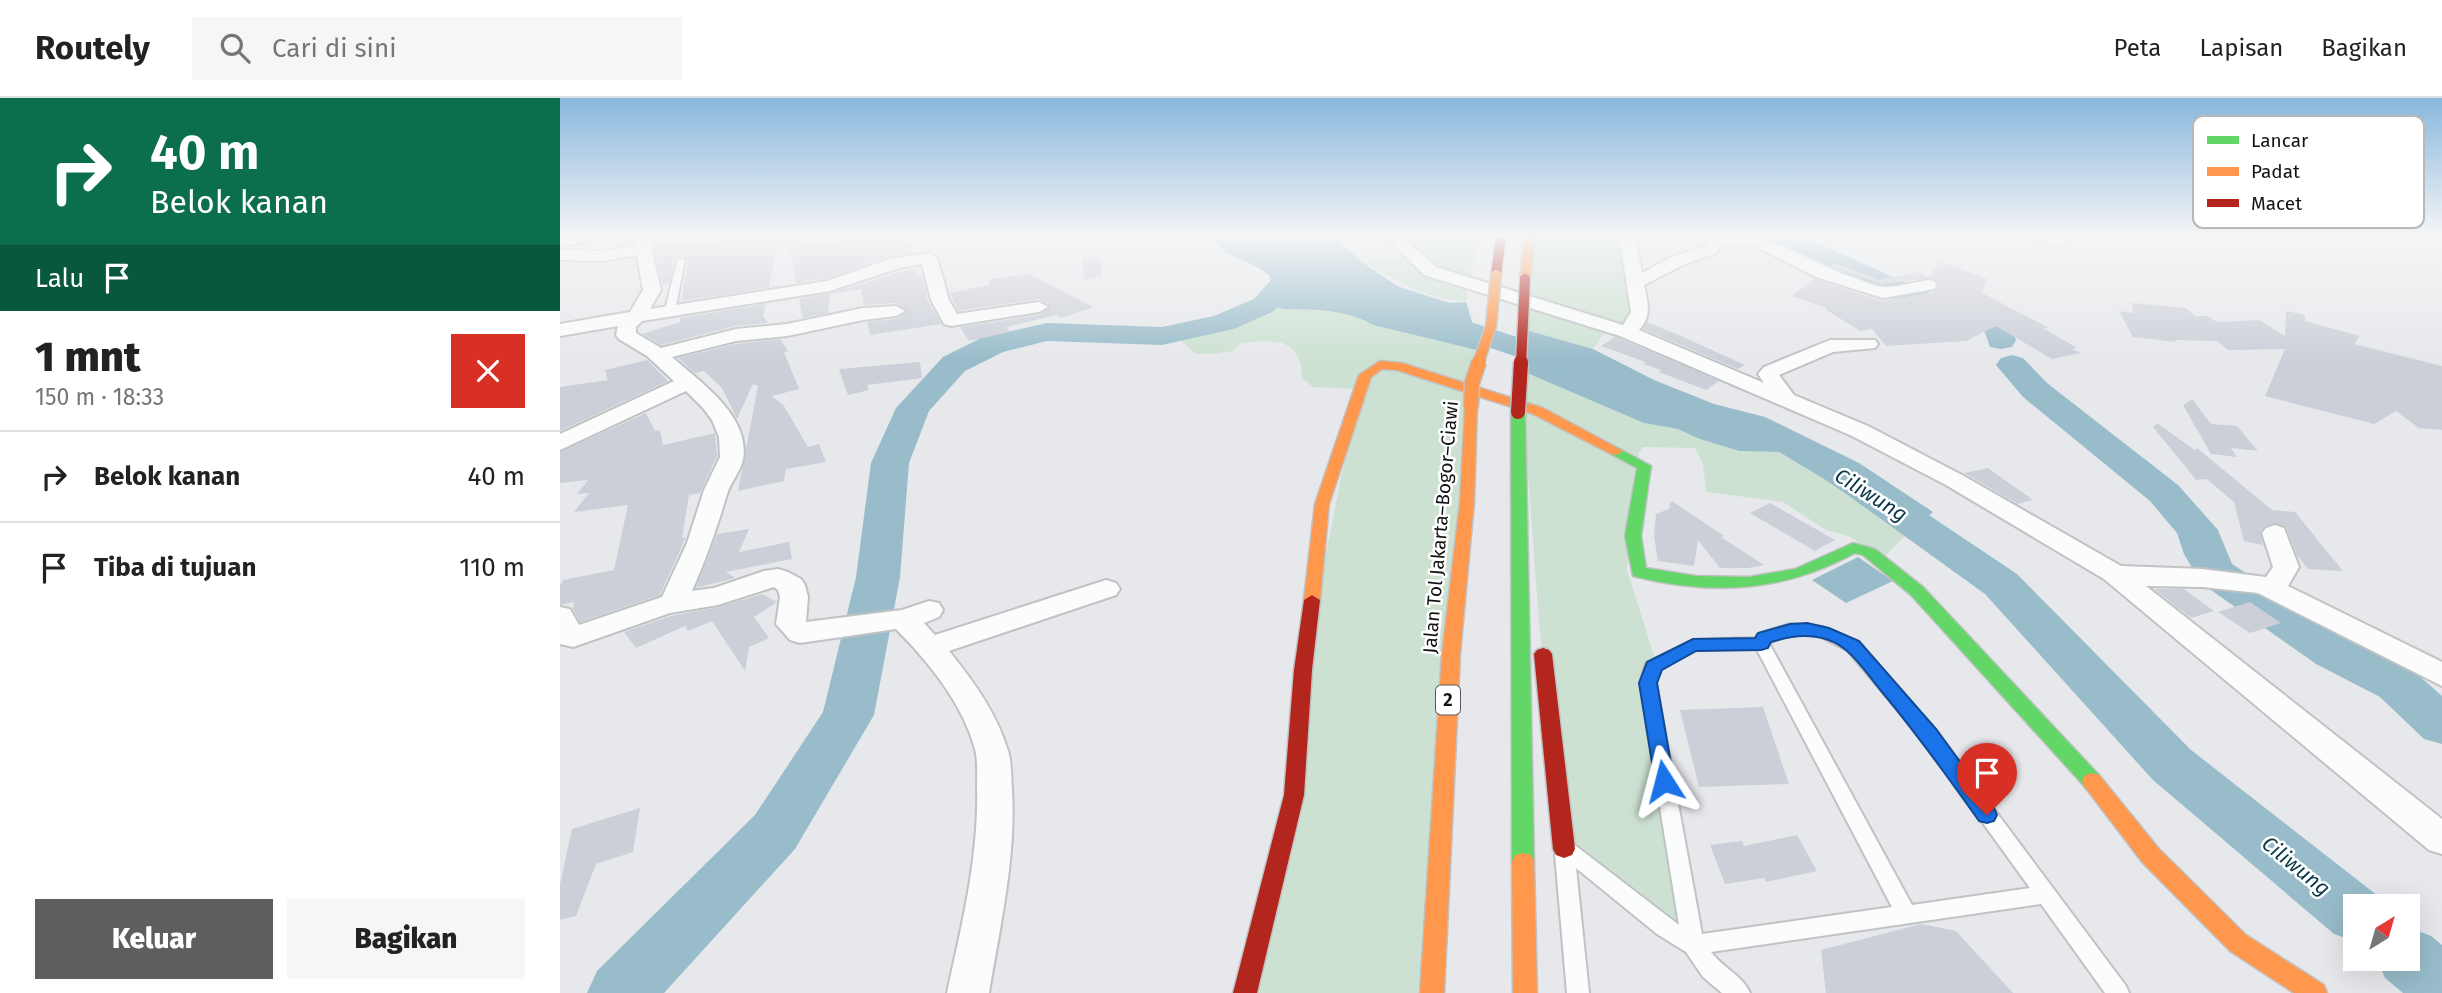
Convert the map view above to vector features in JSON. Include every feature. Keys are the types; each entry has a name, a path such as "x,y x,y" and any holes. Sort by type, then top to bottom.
{"main road":[{"name":"Jalan Tol Jakarta–Bogor–Ciawi","path":"1432,993 1451,654 1467,502 1472,383 1490,326 1496,278"},
{"path":"1525,278 1518,412 1525,993"},
{"path":"1245,993 1294,795 1303,670 1320,542 1322,504 1365,375 1374,366 1381,364 1398,366 1538,411 1644,466 1633,536 1639,572 1696,583 1748,585 1816,569 1853,548 1869,552 1917,591 1976,652 2095,784 2151,856 2238,943 2315,993"},
{"path":"1519,519 1531,545 1536,598"},
{"path":"1541,636 1564,849"}],"street":[{"path":"650,278 652,290 637,316 627,325 626,335 658,355 688,382 723,420 730,438 732,457 716,490 700,543 673,603"},
{"path":"560,330 670,310 839,285 858,278"},
{"path":"934,278 940,300 951,320 1040,307"},
{"path":"1452,278 1627,332 1860,431 1954,480 2112,573 2357,774 2442,839"},
{"path":"1627,332 1640,317 1633,278"},
{"path":"1634,284 1646,278"},
{"path":"1836,278 1874,291 1900,291 1928,285"},
{"path":"658,355 736,335 787,330 873,312 896,311"},
{"path":"1786,399 1772,383 1768,374 1771,371 1830,346 1868,344"},
{"path":"560,443 688,382"},
{"path":"2261,586 2286,567 2275,533"},
{"path":"2112,573 2139,578 2203,578 2261,586 2442,674"},
{"path":"560,616 564,621 565,636 573,637 673,603 709,598 751,583 778,578 791,585 793,597 790,624 794,631 800,633 904,617 930,647 971,706 991,748 995,793 995,855 968,993"},
{"path":"930,647 1106,589"}],"lane":[{"path":"670,310 677,278"},
{"path":"1761,643 1764,638 1790,629 1807,629 1823,632 1853,646 1929,734 2118,993"},
{"path":"1693,945 1668,809 1649,676 1654,666 1693,645 1761,643"},
{"path":"1761,643 1907,915"},
{"path":"1564,849 1592,868 1664,927 1693,945 1712,970 1739,993"},
{"path":"1564,849 1578,993"},
{"path":"1693,945 2045,895"}],"green space":[{"path":"1393,278 1447,278 1468,285 1466,301 1440,298"},
{"path":"1526,278 1634,278 1631,326 1609,327 1593,349 1522,329"},
{"path":"1272,307 1337,312 1373,325 1481,351 1433,993 1251,993 1303,667 1359,389 1313,387 1302,378 1301,364 1294,350 1283,343 1241,343 1233,351 1196,354 1182,342 1184,335 1217,333 1251,320"},
{"path":"1520,370 1644,423 1678,429 1739,451 1778,452 1824,479 1906,535 1884,557 1848,536 1826,530 1783,502 1706,492 1703,464 1695,448 1643,447 1639,452 1627,570 1657,665 1652,667 1693,945 1564,849 1539,622"}],"water":[{"path":"1270,278 1385,278 1397,286 1449,303 1466,302 1481,351 1373,325 1340,313 1283,309 1269,305 1263,302 1273,285"},
{"path":"1522,329 1593,349 1654,380 1714,404 1765,417 1859,463 1933,512 1906,535 1779,452 1739,451 1678,429 1644,423 1520,370"},
{"path":"1858,557 1893,581 1846,603 1812,580"}],"building":[{"path":"661,278 670,278 669,284 663,285"},
{"path":"685,278 771,278 769,288 681,301"},
{"path":"795,278 827,278 826,278 796,283"},
{"path":"882,278 922,278 928,301 941,324 870,335 867,322 896,319 907,310 896,303 864,305 861,289 830,294 828,313 803,318 799,299 831,293"},
{"path":"1037,278 1093,307 1061,318 1056,315 1007,327 1010,332 969,341 960,327 1039,315 1050,306 1039,299 958,311 950,293 989,285 990,279"},
{"path":"1864,278 1879,280 1929,278 1984,278 1987,279 1982,293 2049,328 2043,328 2081,353 2052,359 1996,326 1966,341 1886,346 1872,329 1860,331 1825,309 1827,308 1792,296 1814,279 1882,301 1934,292 1940,285 1934,278 1882,284"},
{"path":"2132,303 2186,308 2195,316 2208,316 2217,322 2259,320 2285,336 2286,311 2305,315 2305,321 2360,336 2354,344 2442,366 2442,430 2419,428 2396,411 2374,424 2265,396 2285,349 2228,350 2217,341 2175,340 2177,342 2133,337 2119,311 2133,313"},
{"path":"766,304 763,316 768,323 735,326 661,345 642,334 680,322 680,318"},
{"path":"1647,322 1745,365 1738,369 1643,329"},
{"path":"1615,337 1719,381 1706,390 1643,364 1646,362 1601,346"},
{"path":"780,339 788,351 784,352 799,389 772,396 784,406 808,447 819,444 826,462 786,469 784,481 738,491 758,386 753,384 737,419 722,388 704,371 695,373 678,358 736,344"},
{"path":"647,360 668,381 560,431 560,387 608,380 605,370"},
{"path":"920,362 922,378 867,385 869,390 848,395 839,369"},
{"path":"2192,399 2211,424 2237,426 2258,451 2231,448 2237,457 2211,454 2183,405"},
{"path":"646,413 655,431 660,430 663,445 715,433 717,456 700,493 689,495 682,538 686,537 660,595 580,622 573,609 574,602 560,605 560,586 563,580 614,570 628,505 574,512 589,493 577,494 588,480 560,483 560,452"},
{"path":"2157,423 2195,450 2197,448 2272,510 2295,512 2343,571 2308,569 2297,555 2286,527 2276,523 2265,526 2260,531 2263,545 2244,541 2234,502 2207,479 2196,480 2153,427"},
{"path":"1988,468 2033,500 2018,504 1964,473"},
{"path":"1672,501 1764,565 1720,568 1698,540 1694,566 1658,561 1654,536 1656,514 1671,508 1669,505"},
{"path":"1770,503 1835,540 1815,551 1750,513"},
{"path":"749,529 739,552 789,542 792,559 726,572 735,578 696,588 717,534"},
{"path":"2154,589 2184,589 2214,611 2191,618"},
{"path":"762,594 777,602 754,617 769,638 749,647 745,671 712,621 688,631 685,626 636,648 624,632 671,616 719,607"},
{"path":"2250,602 2281,623 2250,633 2218,612"},
{"path":"1763,707 1789,784 1699,787 1680,710"},
{"path":"640,808 633,852 596,864 576,916 560,920 560,884 572,829"},
{"path":"1797,835 1817,871 1766,882 1764,878 1725,884 1710,845 1742,841 1744,846"},
{"path":"1921,924 1956,931 2013,993 1826,993 1821,950"}],"waterway":[{"path":"620,993 775,832 848,715 878,577 890,463 913,408 954,364 992,345 1047,332 1162,336 1223,323 1264,305 1288,278"},
{"path":"1874,278 1906,295 1939,306 1975,304 1996,321 2001,340"},
{"name":"Ciliwung","path":"1446,323 1564,363"},
{"path":"2012,365 2035,390 2164,493 2197,530 2205,554 2216,573 2333,652 2398,685 2442,725"},
{"name":"Ciliwung","path":"1870,493 2001,584 2172,765 2343,904"},
{"name":"Ciliwung","path":"2420,967 2442,985"}],"traffic: fast":[{"path":"1518,412 1523,862"},
{"path":"1616,451 1644,466 1633,536 1639,572 1696,581 1749,582 1800,572 1853,548 1869,552 1917,591 2092,781"}],"traffic: slow":[{"path":"1471,407 1472,383 1491,326 1496,278"},
{"path":"1312,600 1322,504 1365,375 1380,365 1398,366 1538,411 1616,451"},
{"path":"1432,993 1451,654 1467,502 1471,407"},
{"path":"2092,781 2151,856 2238,943 2315,993"},
{"path":"1523,862 1525,993"}],"traffic: jam":[{"path":"1518,412 1525,279"},
{"path":"1245,993 1294,795 1303,670 1312,600"},
{"path":"1543,654 1564,849"}],"route":[{"path":"1664,781 1648,683 1654,666 1693,645 1761,643 1764,638 1790,629 1807,629 1823,632 1853,646 1929,734 1987,815"}]}
